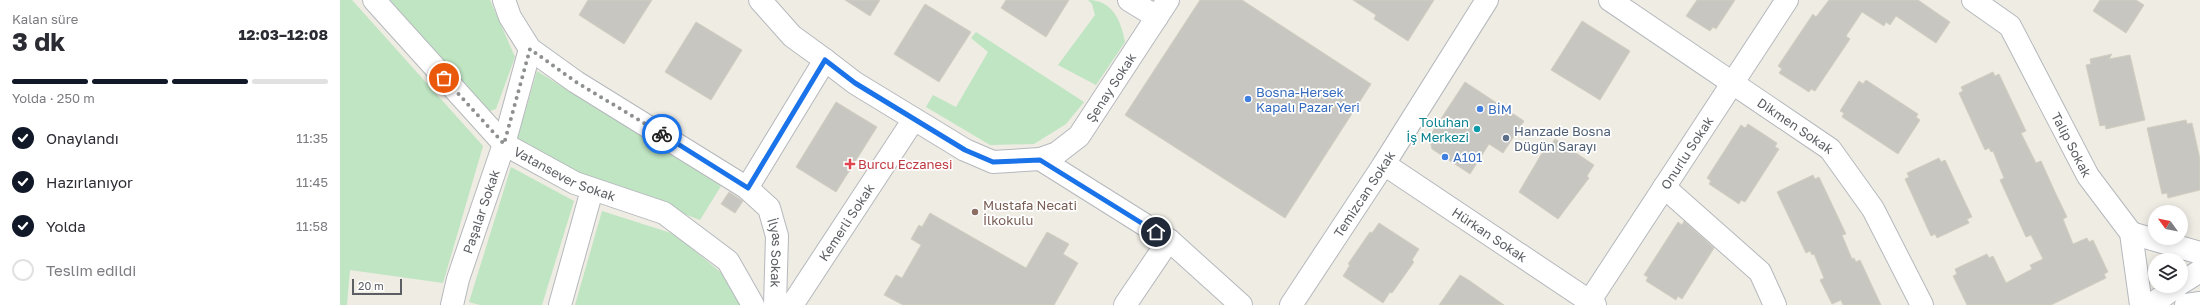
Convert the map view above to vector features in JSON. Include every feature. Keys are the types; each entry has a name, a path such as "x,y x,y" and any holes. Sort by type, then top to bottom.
{"street":[{"name":"Vatansever Sokak","path":"374,0 504,144 575,183 592,190 664,213 728,261 753,305"},
{"name":"İlyas Sokak","path":"504,0 510,17 530,49 576,82 748,188 769,208 777,236 775,305"},
{"path":"760,0 792,36 855,83 965,150 993,162 1040,160 1168,240 1241,305"},
{"path":"1129,0 1163,9"},
{"name":"Temizcan Sokak","path":"1291,305 1384,164 1487,0"},
{"name":"Dikmen Sokak","path":"1610,0 1830,149 1873,209 1922,305"},
{"name":"Onurlu Sokak","path":"1590,304 1732,82 1787,0"},
{"name":"Talip Sokak","path":"1973,0 2010,26 2088,176 2131,233 2141,305"},
{"name":"Şenay Sokak","path":"1040,160 1057,153 1079,136 1163,9"},
{"name":"Paşalar Sokak","path":"452,305 458,279 504,144 530,49"},
{"path":"748,188 825,60"},
{"name":"Kemerli Sokak","path":"792,305 914,120"},
{"name":"Hürkan Sokak","path":"1384,164 1590,304"},
{"path":"1664,187 1760,272 1775,305"},
{"path":"560,305 592,190"},
{"path":"2131,233 2200,253"},
{"path":"1125,305 1168,240"},
{"path":"2188,279 2200,271"},
{"path":"2151,305 2167,293"},
{"path":"2186,305 2200,303"}],"green space":[{"path":"340,0 352,0 483,146 443,283 350,270 347,305 340,305"},
{"path":"390,0 490,0 515,57 496,109 490,111 481,103"},
{"path":"1088,0 1103,3 1109,7 1118,19 1125,42 1096,85 1058,65 1095,15 1092,4"},
{"path":"976,32 1084,102 1066,124 1034,144 990,145 926,107 933,95 956,107 988,52 971,38"},
{"path":"537,71 721,186 700,220 587,177 517,140"},
{"path":"511,167 574,201 542,305 480,305 469,302"},
{"path":"602,211 674,234 735,284 748,305 575,305"}],"building":[{"path":"588,0 652,0 624,44 579,15"},
{"path":"845,0 880,0 870,16"},
{"path":"1006,0 1069,0 1046,37 1001,8"},
{"name":"Bosna-Hersek Kapalı Pazar Yeri","path":"1200,0 1242,0 1371,84 1285,218 1125,115"},
{"path":"1353,0 1434,0 1408,41 1374,19 1376,15"},
{"path":"1697,0 1735,0 1716,29 1713,27 1710,31 1686,16"},
{"path":"1829,0 1918,0 1950,22 1936,43 1896,16 1890,25 1886,22 1884,26 1862,12 1846,36 1850,39 1815,91 1811,89 1809,92 1779,73 1782,69 1778,66 1813,14 1816,17"},
{"path":"2100,0 2136,0 2144,5 2126,33 2093,11"},
{"path":"925,4 971,32 939,82 894,54"},
{"path":"1582,21 1630,51 1600,100 1551,70"},
{"path":"696,22 742,50 711,100 665,72"},
{"path":"2112,54 2109,59 2130,55 2145,120 2106,129 2105,125 2100,126 2086,65 2091,64 2090,59"},
{"path":"1993,72 1995,76 1999,74 2026,131 2021,133 2036,163 2041,161 2067,217 2063,219 2073,244 2087,238 2089,242 2093,240 2108,272 2104,274 2106,278 2051,305 1967,305 1953,276 1957,274 1955,269 1987,254 1989,258 1993,256 2006,283 2032,269 2030,265 2043,259 2031,235 2026,237 2000,180 2004,178 1993,151 1991,152 1989,148 1985,150 1959,93 1963,91 1961,87"},
{"path":"1866,80 1918,114 1916,117 1920,120 1898,154 1842,117 1844,113 1840,111 1859,81 1863,84"},
{"name":"Toluhan İş Merkezi","path":"1465,82 1524,121 1503,153 1489,144 1470,174 1432,149 1429,137"},
{"path":"836,102 877,127 836,192 796,167"},
{"path":"2186,120 2187,124 2192,123 2200,159 2200,190 2168,198 2167,193 2162,194 2147,128"},
{"path":"1748,124 1777,143 1775,147 1779,149 1745,202 1741,200 1739,204 1709,184 1711,181 1707,178 1741,125 1745,128"},
{"path":"1555,139 1594,165 1587,176 1589,178 1558,219 1519,192 1545,148 1548,149"},
{"path":"1939,158 1941,162 1945,160 1972,217 1967,219 1969,223 1937,238 1935,234 1931,236 1905,179 1909,177 1907,173"},
{"path":"1813,175 1815,179 1819,177 1846,234 1842,235 1852,259 1854,258 1856,262 1860,260 1881,305 1843,305 1841,300 1832,304 1820,280 1824,278 1814,254 1812,255 1810,251 1806,253 1777,192"},
{"path":"729,192 743,201 735,213 721,204"},
{"path":"930,213 1026,268 1047,232 1069,244 1063,254 1078,263 1054,305 903,305 884,295 896,275 902,278 921,245 911,239 919,225 922,227"},
{"path":"1684,221 1714,248 1682,299 1678,296 1676,300 1646,281 1648,277 1644,275 1678,222 1682,225"},
{"path":"1379,223 1419,249 1412,260 1414,262 1383,303 1343,276 1350,265 1348,264 1370,232 1372,233"},
{"path":"1460,275 1470,281 1504,305 1439,305"}],"way so far":[{"path":"444,78 504,144 530,49 576,82 662,134"}],"place":[{"name":"Bosna-Hersek Kapalı Pazar Yeri","path":"1248,99"},
{"name":"BİM","path":"1480,109"},
{"name":"Toluhan İş Merkezi","path":"1477,129"},
{"name":"Hanzade Bosna Düğün Sarayı","path":"1506,138"},
{"name":"A101","path":"1445,157"},
{"name":"Burcu Eczanesi","path":"850,164"},
{"name":"Mustafa Necati İlkokulu","path":"975,212"}],"route":[{"path":"662,134 748,188 825,60 855,83 965,150 993,162 1040,160 1156,232"}]}
